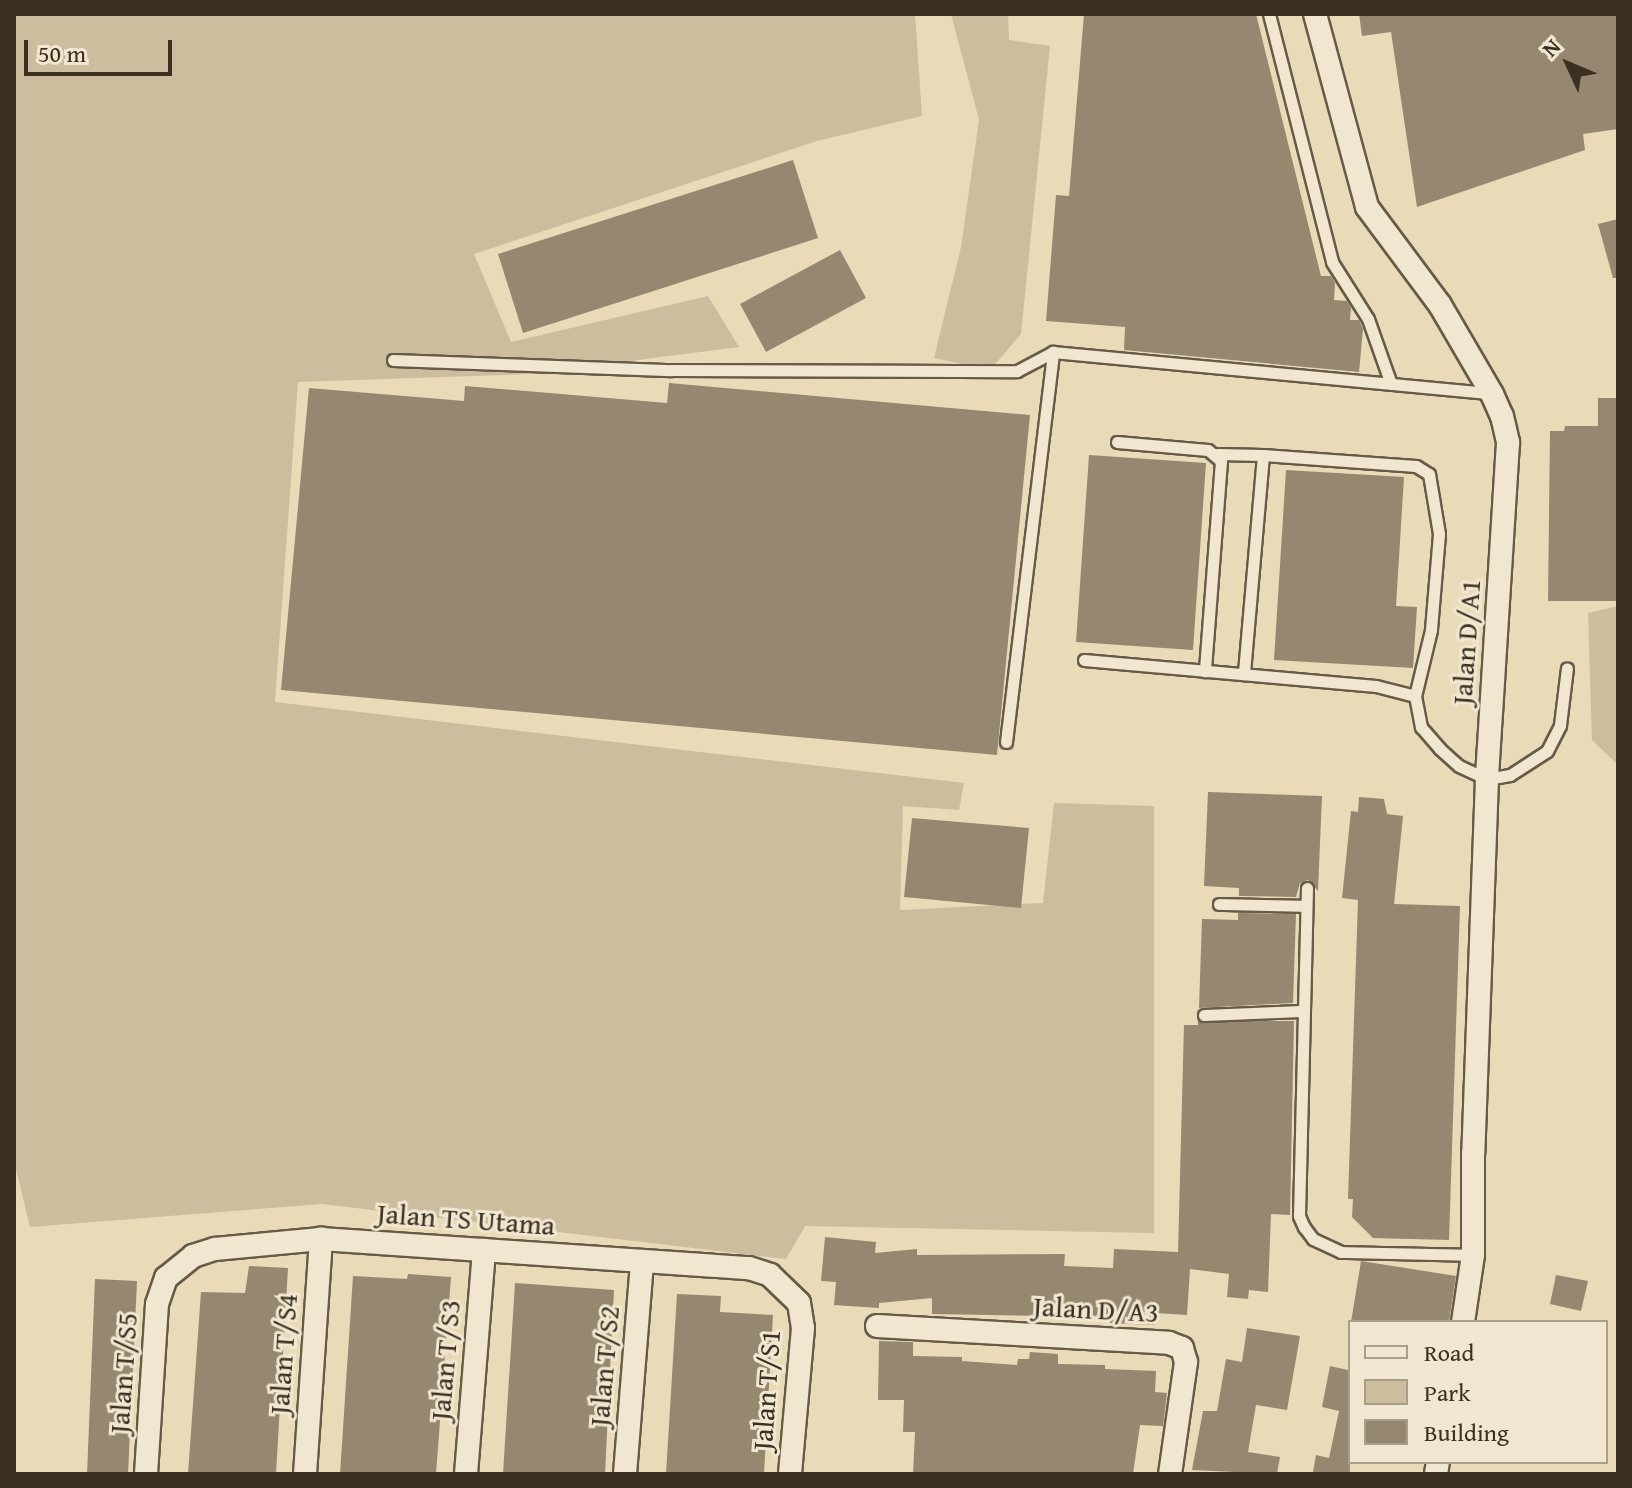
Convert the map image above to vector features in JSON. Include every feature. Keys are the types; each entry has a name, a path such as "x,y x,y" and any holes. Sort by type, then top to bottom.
{"street":[{"name":"Jalan D/A1","path":"1315,14 1367,207 1440,305 1492,394 1502,416 1508,443 1487,779 1473,1153 1473,1255 1463,1320"},
{"name":"Jalan TS Utama","path":"166,1278 193,1256 215,1249 321,1239 749,1268 770,1275"},
{"name":"Jalan T/S4","path":"305,1474 321,1239"},
{"name":"Jalan T/S3","path":"466,1474 484,1250"},
{"name":"Jalan T/S2","path":"625,1474 642,1262"},
{"name":"Jalan T/S1","path":"770,1275 799,1303 803,1328 790,1474"},
{"name":"Jalan T/S5","path":"146,1474 157,1304 166,1278"},
{"name":"Jalan D/A3","path":"877,1326 1169,1343 1182,1348 1186,1362 1170,1474"}],"lane":[{"path":"1269,14 1332,262 1368,319 1391,384"},
{"path":"1006,742 1053,352"},
{"path":"393,360 672,370 1017,371 1053,352 1492,394"},
{"path":"1117,442 1217,454 1416,466 1429,474 1439,534 1431,630 1415,696 1421,727 1459,766 1487,779 1510,775 1547,751 1560,725 1567,668"},
{"path":"1205,671 1222,472 1217,454"},
{"path":"1244,674 1263,455"},
{"path":"1084,660 1376,686 1415,696"},
{"path":"1307,888 1301,1011 1299,1216 1313,1239 1341,1252 1473,1255"},
{"path":"1219,904 1306,906"},
{"path":"1204,1015 1301,1011"}],"green space":[{"path":"14,14 915,14 922,116 817,141 474,254 511,342 708,296 739,347 529,374 298,382 275,702 964,783 959,810 903,806 900,910 1043,903 1054,803 1154,806 1154,1233 805,1226 786,1259 322,1204 30,1227 14,1161"},
{"path":"951,14 1008,14 1009,40 1050,46 1021,334 990,370 934,358 961,247 979,120"},
{"path":"1618,606 1618,765 1592,740 1588,613"}],"building":[{"path":"1084,14 1256,14 1321,276 1331,276 1335,283 1334,300 1347,301 1351,308 1350,320 1359,320 1363,329 1359,372 1124,350 1125,327 1046,321 1056,195 1069,196"},
{"path":"1359,14 1618,14 1618,129 1583,134 1585,150 1417,207 1391,32 1362,36"},
{"path":"793,160 818,238 523,333 498,254"},
{"path":"1618,219 1618,278 1613,278 1598,224"},
{"path":"840,250 866,298 766,352 740,304"},
{"path":"669,383 1030,415 997,755 281,690 309,388 464,401 465,386 667,403"},
{"path":"1598,398 1618,398 1618,601 1548,601 1550,431 1564,431 1565,426 1598,426"},
{"path":"1089,455 1206,463 1193,650 1076,642"},
{"path":"1286,470 1404,477 1396,606 1417,607 1413,668 1274,660"},
{"path":"1208,792 1322,796 1318,891 1308,880 1300,883 1296,897 1239,896 1239,888 1204,886"},
{"path":"1359,797 1384,799 1387,814 1403,816 1394,904 1460,906 1449,1240 1373,1238 1352,1217 1353,1199 1348,1199 1358,900 1342,898 1351,811 1358,812"},
{"path":"912,818 1029,828 1021,908 904,897"},
{"path":"1238,913 1296,914 1293,1003 1199,1008 1202,919 1238,920"},
{"path":"1198,1021 1294,1021 1290,1215 1271,1214 1268,1292 1249,1290 1248,1299 1227,1297 1229,1274 1190,1269 1187,1315 1155,1313 1154,1325 1110,1323 1110,1317 932,1314 932,1298 879,1303 879,1308 834,1305 836,1282 821,1281 825,1237 876,1242 875,1253 917,1249 917,1255 1065,1254 1064,1266 1113,1268 1114,1249 1178,1252 1184,1025 1198,1025"},
{"path":"1361,1261 1456,1276 1449,1320 1351,1320"},
{"path":"249,1266 288,1268 276,1474 188,1474 201,1292 245,1293"},
{"path":"408,1274 451,1277 436,1474 340,1474 353,1276 407,1279"},
{"path":"1556,1275 1588,1281 1581,1311 1550,1304"},
{"path":"95,1279 137,1281 128,1474 87,1474"},
{"path":"515,1283 614,1290 605,1474 503,1474"},
{"path":"677,1294 721,1296 720,1312 773,1315 764,1474 666,1474"},
{"path":"1247,1328 1300,1336 1287,1410 1256,1405 1248,1452 1280,1457 1277,1474 1192,1470 1203,1411 1217,1411 1226,1359 1242,1362"},
{"path":"879,1341 913,1342 913,1356 962,1357 962,1361 1017,1365 1018,1359 1029,1359 1030,1352 1058,1354 1058,1364 1156,1371 1155,1392 1167,1393 1163,1426 1140,1425 1133,1474 913,1474 915,1432 903,1432 904,1400 878,1400"},
{"path":"1330,1366 1348,1370 1350,1474 1313,1472 1316,1455 1329,1458 1339,1411 1322,1407"}]}
